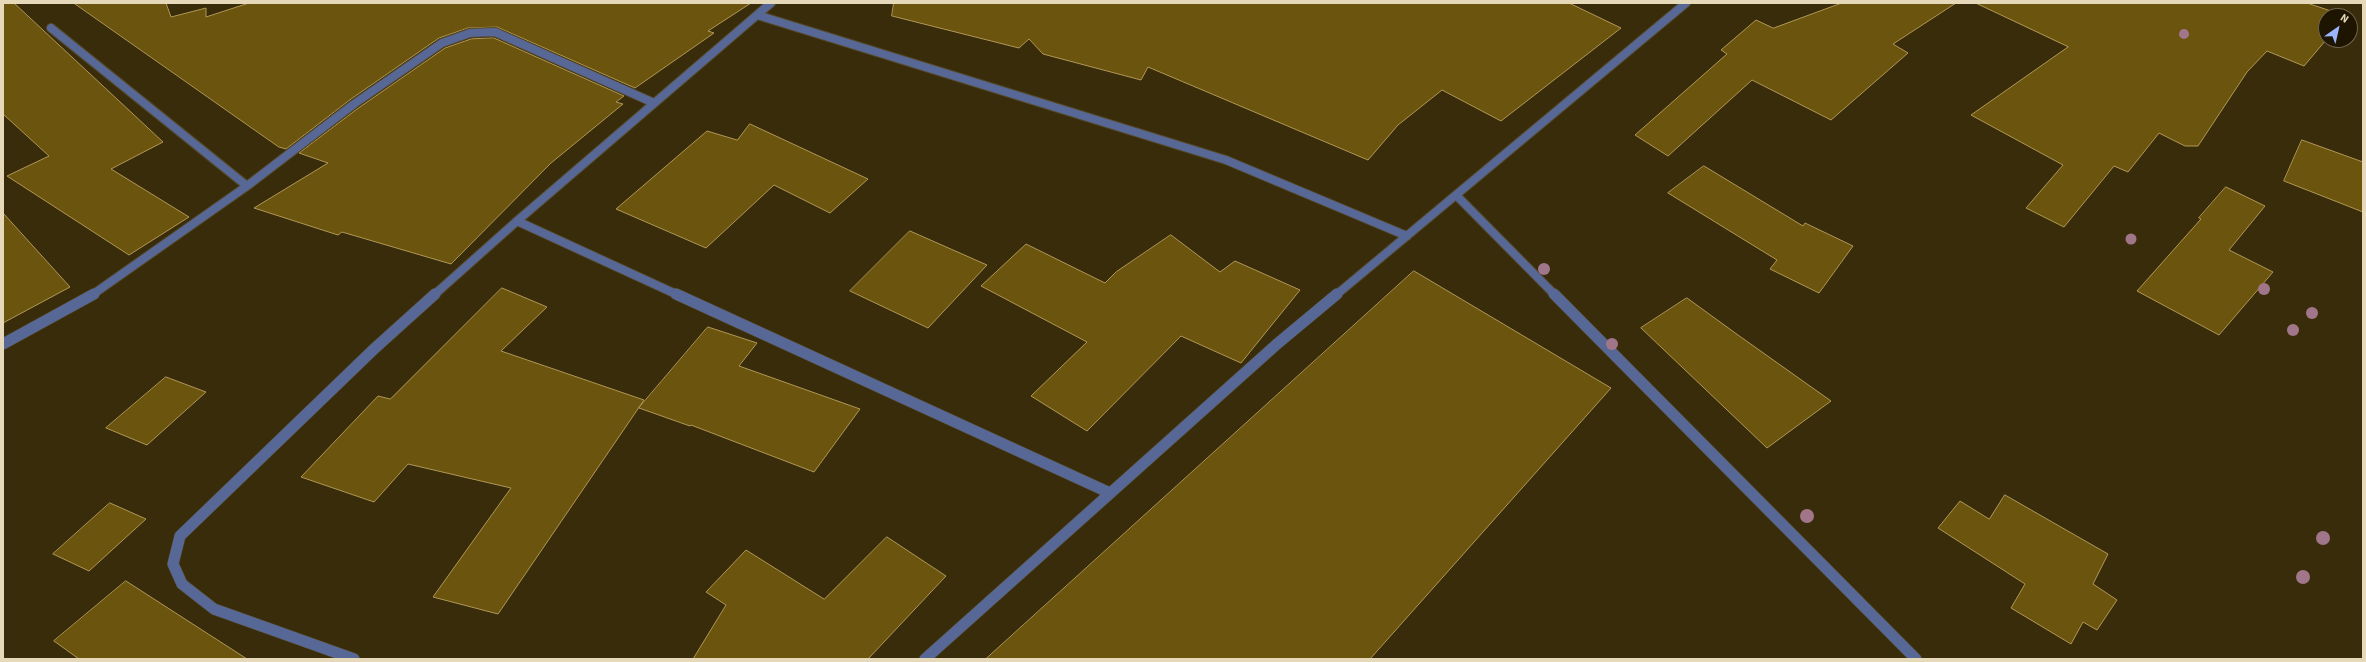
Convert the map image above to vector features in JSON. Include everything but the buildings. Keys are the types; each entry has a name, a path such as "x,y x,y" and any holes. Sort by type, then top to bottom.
{"street":[{"path":"354,659 214,609 182,584 173,564 180,536 374,349 517,221 771,3"},
{"path":"925,659 1277,344 1457,196 1686,3"},
{"path":"757,15 1226,160 1408,236"},
{"path":"52,28 247,186"},
{"path":"3,344 101,290 247,186 354,104 442,43 470,33 495,32 654,103"},
{"path":"1457,196 1916,659"},
{"path":"517,221 1110,493"}]}
